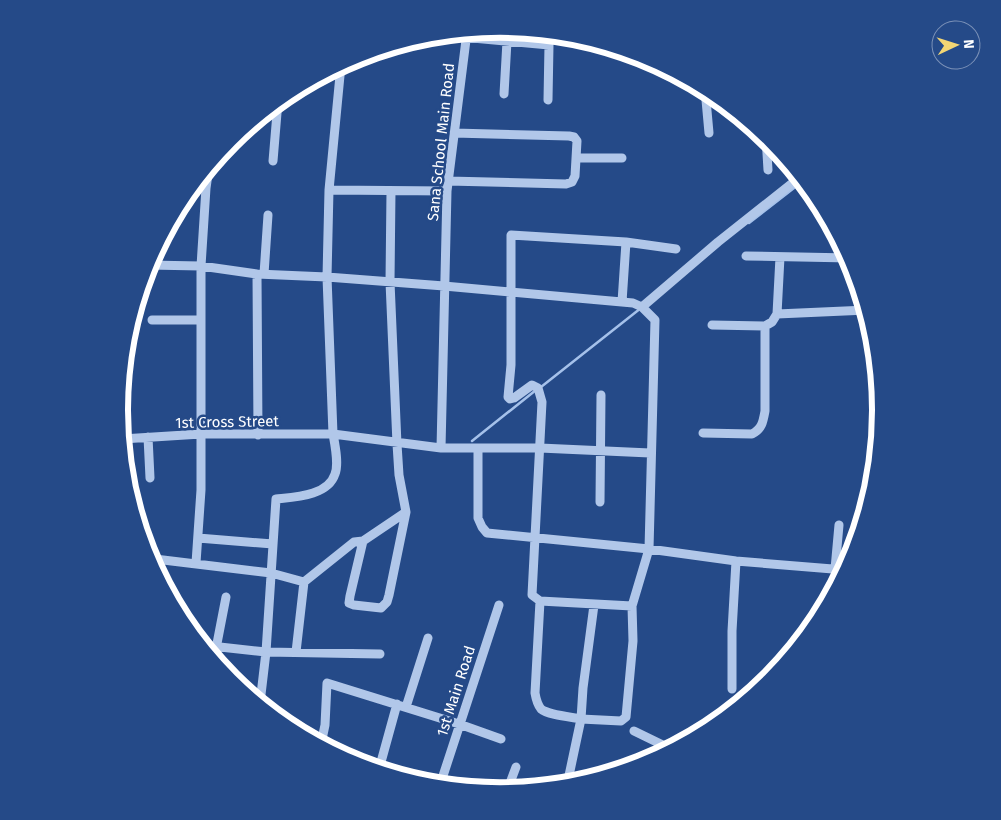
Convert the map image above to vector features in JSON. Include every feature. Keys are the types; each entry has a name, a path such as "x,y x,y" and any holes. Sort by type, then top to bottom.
{"street":[{"path":"490,38 548,45 548,100"},
{"name":"Sana School Main Road","path":"444,286 447,192 466,39"},
{"path":"504,94 507,41"},
{"path":"261,695 266,652 276,499 318,492 327,486 335,474 336,452 333,434 327,277 329,190 340,74"},
{"path":"706,99 709,133"},
{"path":"273,161 277,112"},
{"path":"448,181 566,184 572,182 575,176 577,141 574,137 454,133"},
{"path":"767,150 768,170"},
{"path":"576,158 622,158"},
{"path":"196,563 201,490 201,266 207,180"},
{"path":"642,307 718,242 795,181"},
{"path":"202,187 206,188"},
{"path":"329,190 447,192"},
{"path":"363,541 350,603 354,606 381,608 387,602 389,596 406,512 399,475 390,282 391,190"},
{"path":"258,436 260,274 268,215"},
{"path":"632,606 540,601 532,595 542,402 538,388 532,384 514,398 510,399 508,397 511,365 511,234 626,242 676,249"},
{"path":"622,302 626,242"},
{"path":"746,256 841,258"},
{"path":"712,325 765,326 772,322 777,314 780,257"},
{"path":"157,265 201,266 260,274 444,286 633,303 642,307 655,320 650,453 649,549 632,606 633,640 628,705 626,717 621,721 581,719 547,712 541,708 535,693 540,601"},
{"path":"441,448 444,286"},
{"path":"777,314 859,310"},
{"path":"152,320 201,320"},
{"path":"703,432 752,434 763,424 765,411 765,326"},
{"path":"600,502 601,395"},
{"name":"1st Cross Street","path":"129,438 201,434 258,436 333,434 398,444 441,448 540,448 650,453"},
{"path":"148,437 150,478"},
{"path":"478,448 478,518 487,533 649,549 736,561 835,569 839,524"},
{"path":"296,652 304,582 354,542 363,541 406,512"},
{"path":"198,538 273,544"},
{"path":"159,559 271,573 304,582"},
{"path":"732,689 736,561"},
{"path":"215,650 226,597"},
{"path":"569,776 581,719 594,604"},
{"name":"1st Main Road","path":"442,777 499,605"},
{"path":"406,708 428,638"},
{"path":"212,646 266,652 380,654"},
{"path":"322,737 325,725 327,682 501,739"},
{"path":"381,762 397,704"},
{"path":"634,731 660,744 659,747"},
{"path":"510,782 516,767"}],"waterway":[{"path":"749,223 798,185"},
{"path":"541,387 641,308"},
{"path":"472,441 536,390"}]}
